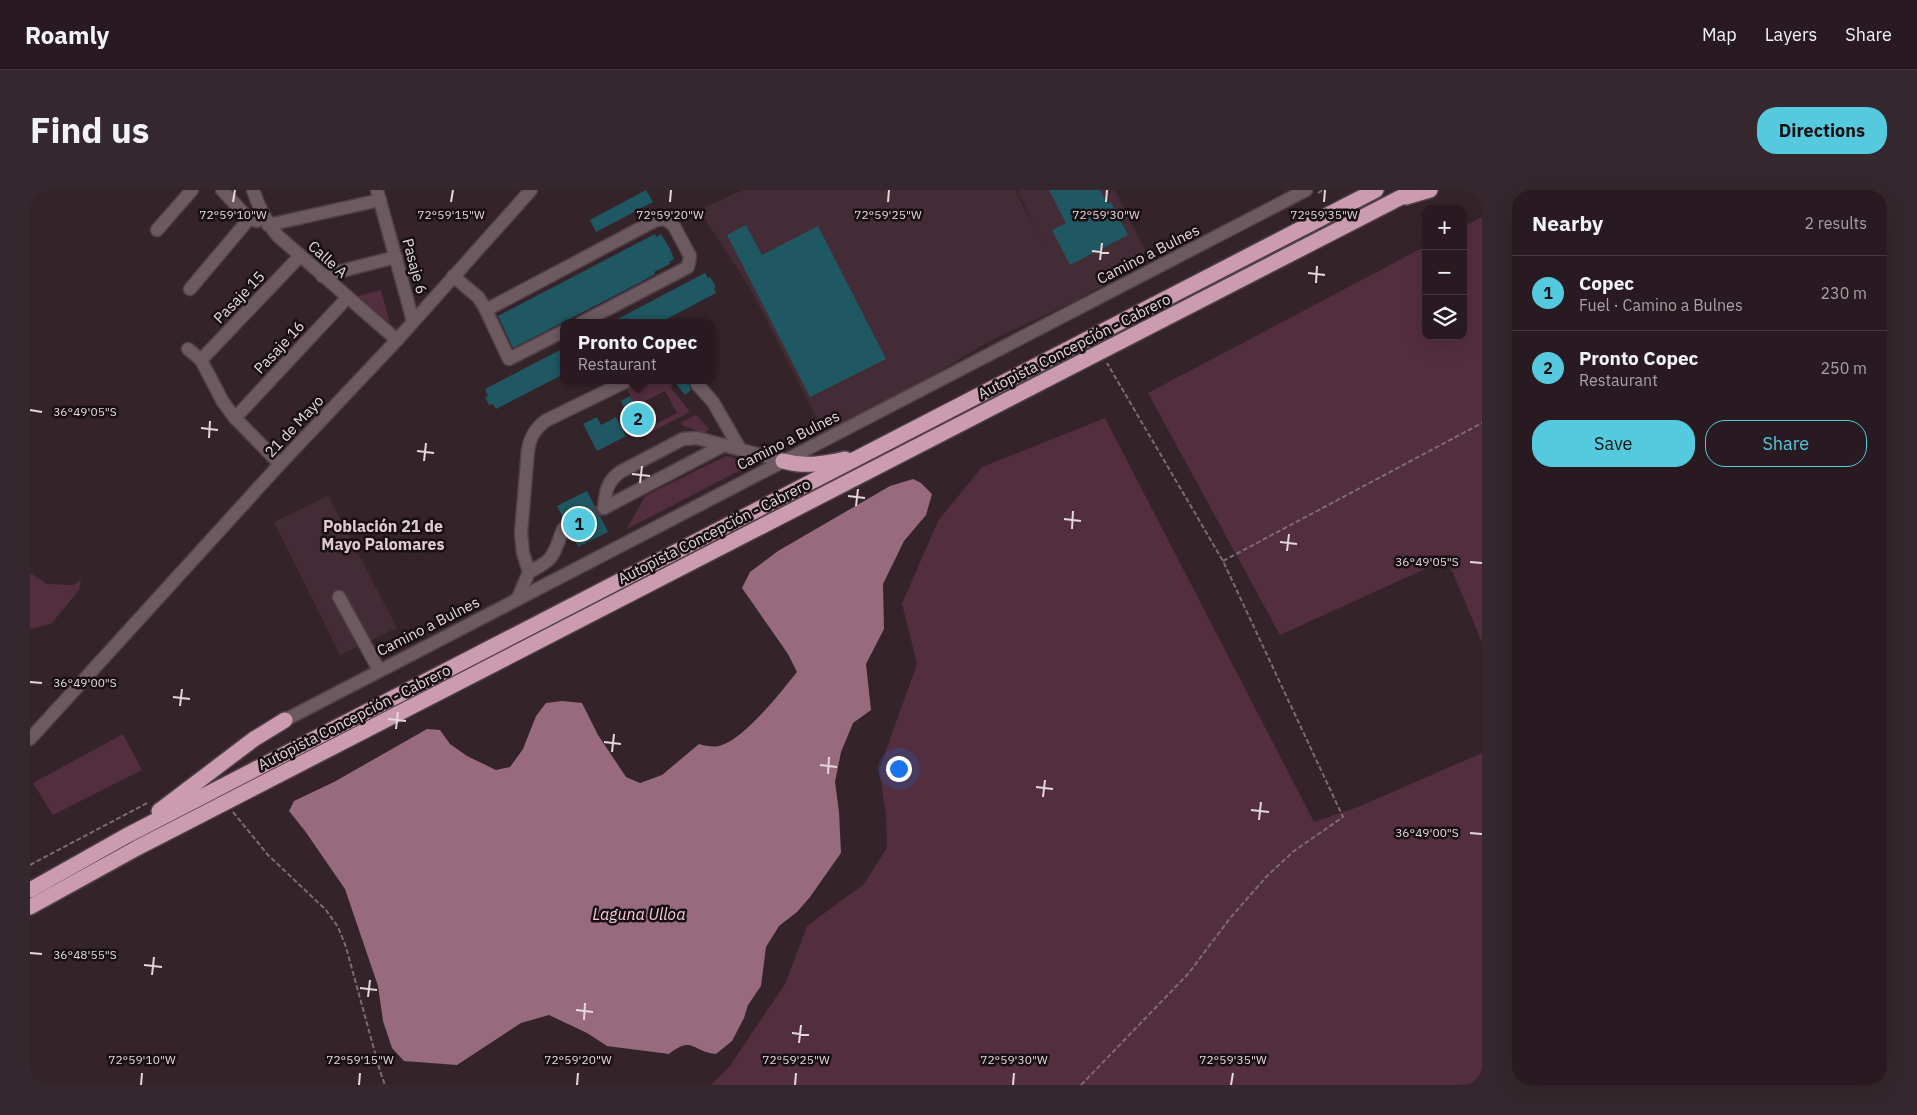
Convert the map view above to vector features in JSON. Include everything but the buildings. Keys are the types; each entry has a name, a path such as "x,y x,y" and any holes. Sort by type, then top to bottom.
{"highway":[{"name":"Autopista Concepción - Cabrero","path":"30,890 126,836 1376,190"},
{"name":"Autopista Concepción - Cabrero","path":"30,907 226,803 1415,190"},
{"path":"1400,198 1430,190"},
{"path":"782,461 814,465 864,455"},
{"path":"126,836 254,739 285,720"}],"street":[{"path":"157,230 192,190"},
{"path":"222,190 250,219 268,225 379,195"},
{"name":"Calle A","path":"254,190 268,225 322,276 397,340"},
{"name":"Camino a Bulnes","path":"285,720 1306,190"},
{"name":"21 de Mayo","path":"30,739 280,464 397,340 526,192"},
{"name":"Pasaje 6","path":"379,195 413,322"},
{"path":"486,310 656,220 662,218 672,223 690,256 688,267 589,319"},
{"path":"190,289 250,219"},
{"name":"Pasaje 15","path":"201,360 300,256"},
{"path":"322,276 396,257"},
{"path":"454,276 478,298 486,310 509,359 560,333"},
{"name":"Pasaje 16","path":"235,418 348,298"},
{"path":"188,350 201,360 223,402 235,418 280,464"},
{"path":"529,572 523,553 521,533 528,450 533,433 545,421 621,384"},
{"path":"697,384 712,402 740,449"},
{"path":"724,445 604,508 607,486 620,472 675,443 690,438 724,445 740,449 782,461"},
{"path":"518,598 529,572 547,562 554,553 563,530"},
{"path":"339,597 379,670"}],"path":[{"path":"1081,1085 1188,974 1230,917 1266,876 1302,844 1343,817 1223,561 1101,352"},
{"path":"1223,561 1482,423"},
{"path":"226,803 268,855 313,896 338,927 346,947 385,1085"}],"shaded area":[{"path":"743,190 1015,190 1042,242 1017,190 1115,190 1150,260 1073,302 988,342 909,390 825,434 750,288 699,210"},
{"path":"1482,217 1482,642 1447,559 1280,635 1148,393 1422,248 1422,340 1467,340 1467,225"},
{"path":"381,290 390,323 358,296"},
{"path":"629,384 670,384 672,385 671,388 690,412 636,440 634,435 677,413 665,391 636,406 625,386"},
{"path":"696,415 709,429 705,433 683,426 681,422"},
{"path":"1105,418 1314,822 1358,807 1482,753 1482,1085 711,1085 729,1067 785,984 807,926 864,884 887,848 886,815 879,770 917,664 902,604 938,521 982,467"},
{"path":"726,456 754,463 627,529 645,496"},
{"path":"328,496 397,628 340,655 274,522"},
{"path":"30,573 47,584 73,585 81,580 79,590 51,624 30,629"},
{"path":"123,734 142,770 53,815 33,783"}],"water":[{"name":"Laguna Ulloa","path":"913,479 921,483 932,494 926,515 904,541 883,584 884,629 866,664 871,710 853,723 841,752 835,782 841,853 810,897 797,912 779,926 766,947 761,986 748,1005 744,1018 732,1041 716,1054 688,1045 677,1048 669,1054 607,1046 587,1033 549,1015 521,1023 457,1065 404,1061 392,1048 383,1021 378,986 345,889 289,811 294,801 334,782 427,729 440,730 450,744 467,756 496,770 510,767 523,749 536,716 546,703 562,701 582,703 598,735 626,777 640,783 662,775 699,744 716,746 731,741 752,724 797,672 788,654 742,588 750,572 778,551 890,486"}],"tunnel":[{"path":"563,529 604,508"}],"place":[{"name":"Pronto Copec","path":"638,419"},
{"name":"Copec","path":"579,524"}],"district":[{"name":"Población 21 de Mayo Palomares","path":"383,535"}]}
